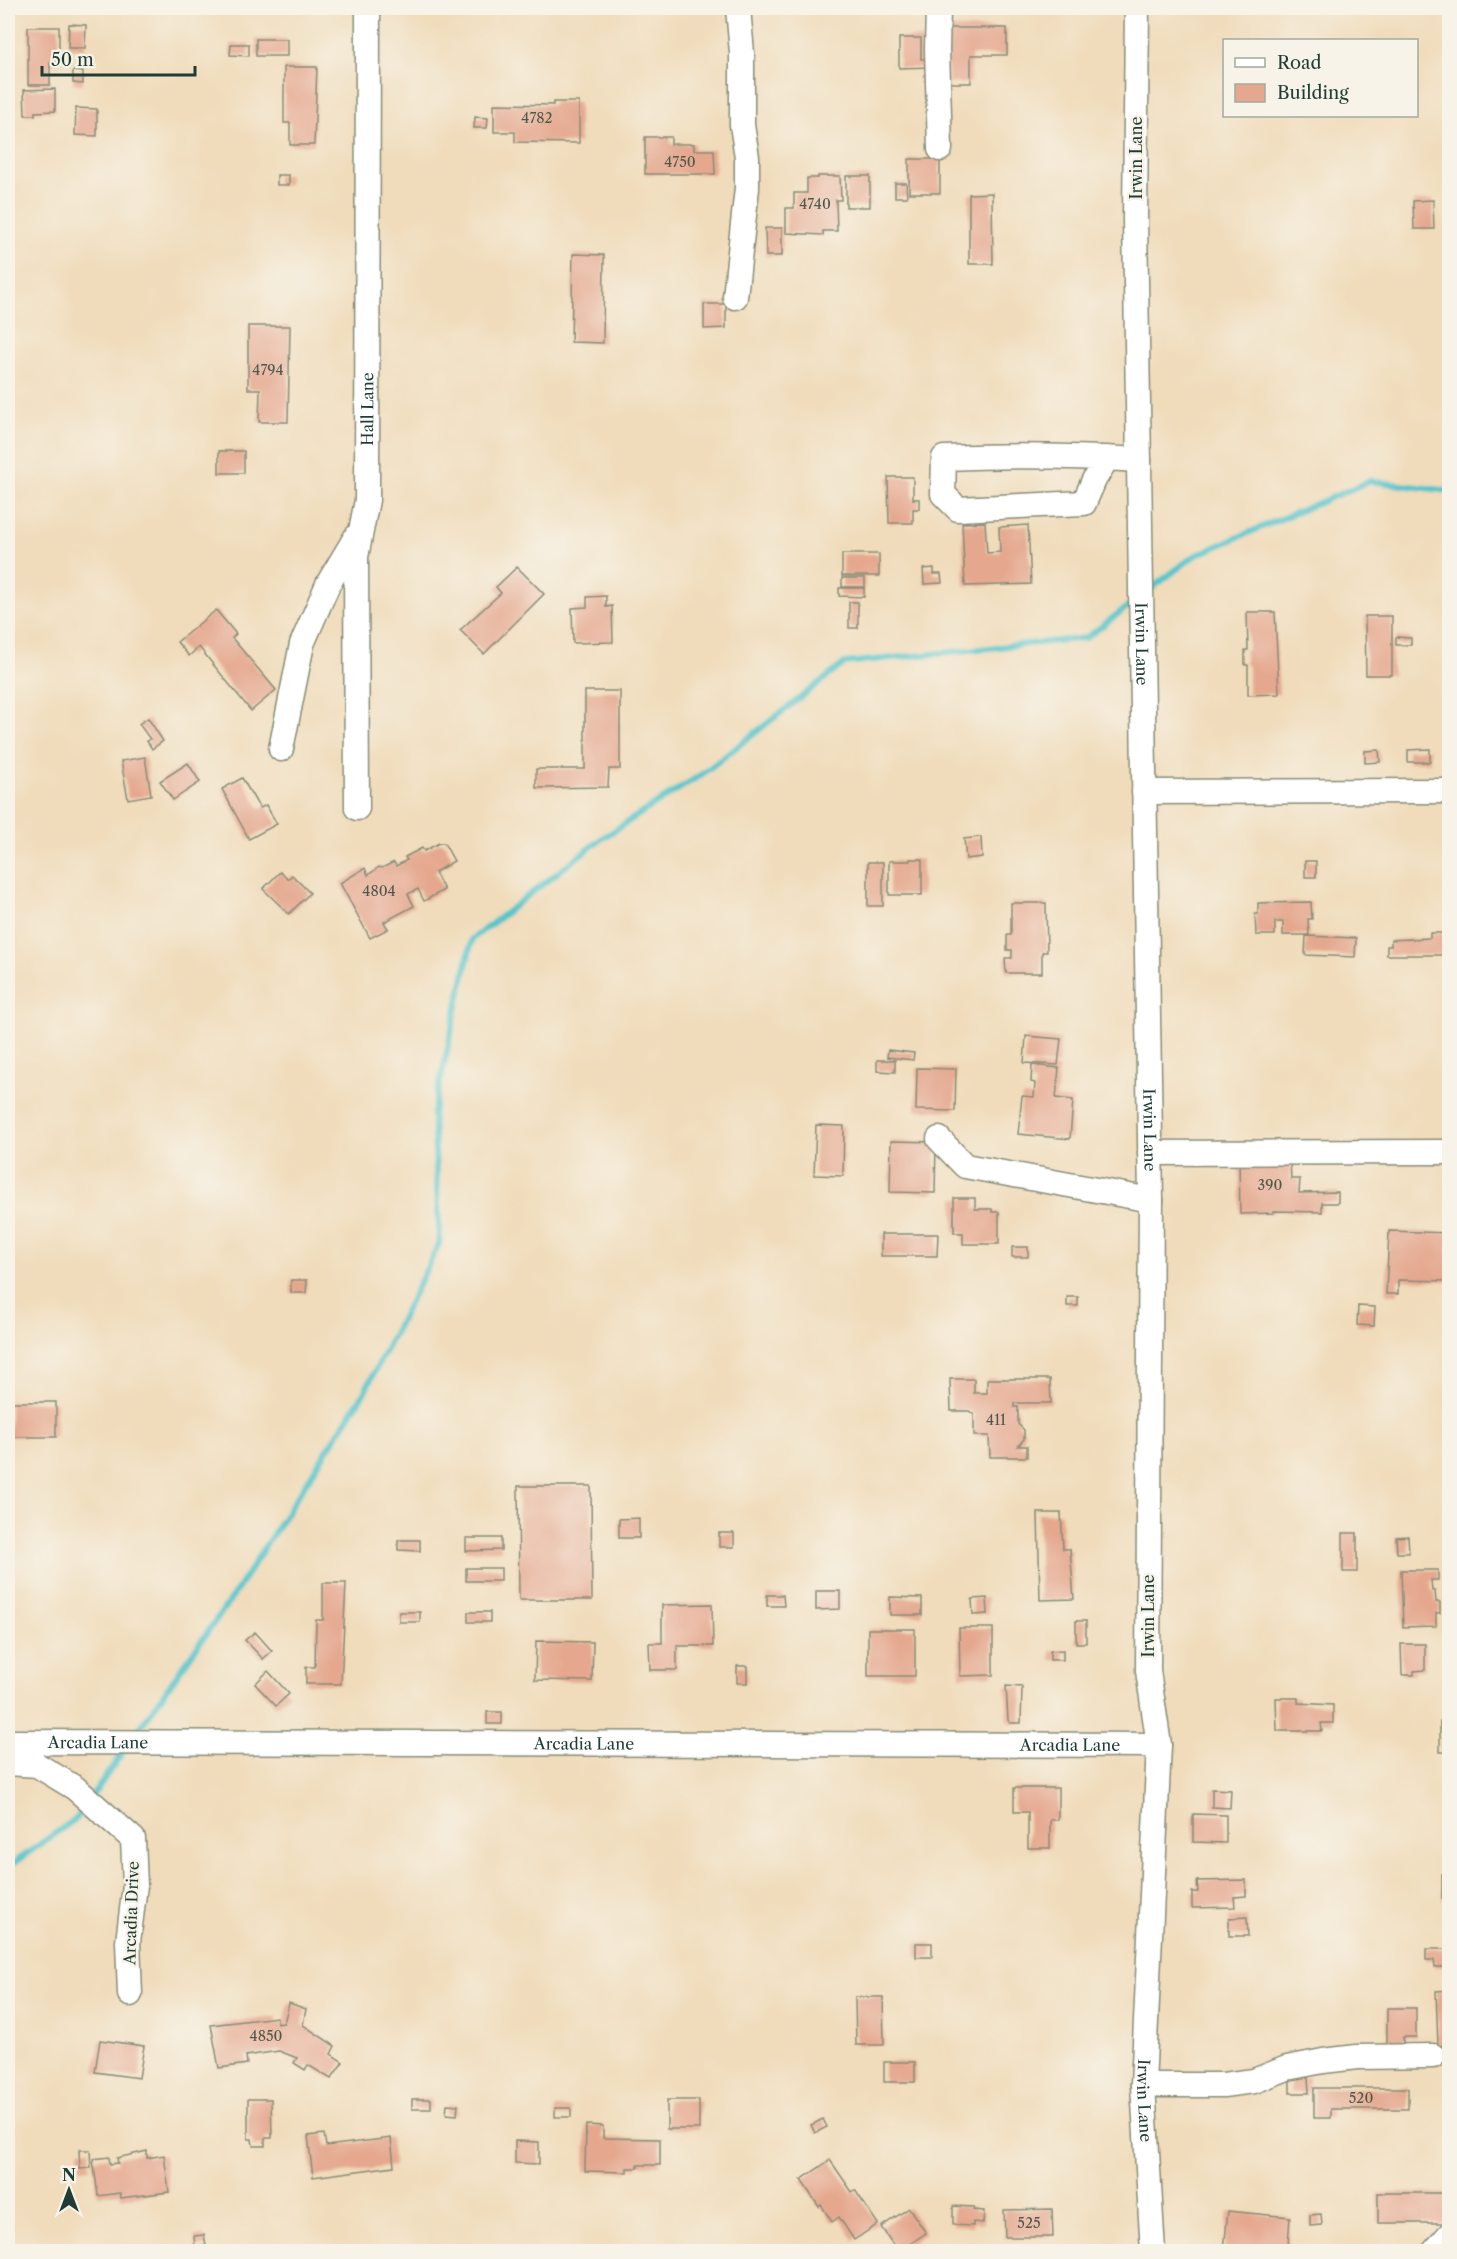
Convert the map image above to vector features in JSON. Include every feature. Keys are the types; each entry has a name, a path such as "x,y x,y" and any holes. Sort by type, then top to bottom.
{"street":[{"name":"Hall Lane","path":"357,808 356,557 367,500 368,8"},
{"path":"735,297 747,188 747,157 742,125 742,52 738,8"},
{"path":"939,8 937,50 940,148"},
{"name":"Irwin Lane","path":"1137,8 1136,219 1151,1200 1148,1671 1159,1745 1143,2085 1153,2252"},
{"path":"1107,458 1084,503 958,509 943,494 944,458 1028,455 1107,458 1139,460"},
{"path":"281,749 302,644 328,584 362,527"},
{"path":"1144,792 1449,791"},
{"path":"939,1138 965,1166 1151,1200"},
{"path":"1150,1153 1449,1152"},
{"name":"Arcadia Lane","path":"8,1742 1159,1745"},
{"name":"Arcadia Drive","path":"8,1763 37,1765 75,1788 133,1839 135,1885 128,1942 130,1994"},
{"path":"1143,2085 1223,2085 1254,2080 1287,2068 1323,2061 1357,2057 1433,2056"},
{"path":"1434,2252 1449,2234"}],"building":[{"path":"69,24 86,25 85,48 68,48"},
{"path":"28,27 59,27 59,63 50,63 50,85 28,85"},
{"path":"947,28 1007,28 1007,55 971,55 971,83 948,83"},
{"path":"899,38 921,38 921,59 932,59 932,67 899,68"},
{"path":"256,39 287,39 287,56 256,56"},
{"path":"231,44 249,44 249,56 230,55"},
{"path":"284,67 317,67 314,145 290,145 290,123 284,123"},
{"path":"73,71 83,72 83,84 73,83"},
{"path":"55,89 55,111 25,115 24,90"},
{"path":"553,102 579,102 579,143 515,142 515,132 494,132 494,104 553,105"},
{"path":"76,108 97,109 97,136 75,135"},
{"path":"475,117 488,118 487,128 474,128"},
{"path":"645,137 671,137 671,144 694,144 694,150 714,150 715,174 645,174"},
{"path":"909,159 940,159 940,193 909,193"},
{"path":"277,175 289,175 289,185 277,185"},
{"path":"818,176 840,176 841,200 836,200 837,231 823,231 823,235 786,233 786,208 794,208 794,193 807,193 807,178 818,178"},
{"path":"846,176 870,176 870,207 846,207"},
{"path":"895,183 906,183 907,197 895,197"},
{"path":"992,193 993,264 969,264 969,194"},
{"path":"1433,200 1434,229 1414,229 1413,201"},
{"path":"765,228 782,228 782,256 766,256"},
{"path":"573,254 604,255 603,343 571,342"},
{"path":"704,304 726,304 726,328 704,329"},
{"path":"248,326 290,326 288,422 259,422 260,389 248,389"},
{"path":"219,451 244,451 244,473 219,473"},
{"path":"888,477 913,477 913,499 919,499 919,509 913,509 913,523 889,523"},
{"path":"985,522 987,553 1000,552 999,527 1028,525 1031,584 965,586 962,523"},
{"path":"842,554 879,554 879,576 842,576"},
{"path":"517,567 544,594 484,654 460,630 501,593 496,587"},
{"path":"934,568 934,574 941,574 942,583 924,584 923,569"},
{"path":"842,578 865,578 865,587 842,587"},
{"path":"839,588 864,588 864,597 839,596"},
{"path":"606,596 606,607 612,606 613,642 573,643 572,608 587,607 587,597"},
{"path":"849,602 858,602 858,628 849,628"},
{"path":"216,610 236,634 232,638 276,690 251,711 199,647 189,656 177,642"},
{"path":"1247,612 1275,612 1279,694 1248,695 1248,665 1245,665 1245,650 1248,650"},
{"path":"1365,616 1392,616 1392,675 1366,675"},
{"path":"1396,637 1411,638 1411,645 1396,645"},
{"path":"585,691 620,691 620,769 609,769 608,787 536,788 536,769 585,769"},
{"path":"148,718 163,741 152,749 147,741 150,739 139,724"},
{"path":"1430,749 1430,762 1408,762 1408,750"},
{"path":"1379,750 1380,762 1365,763 1365,751"},
{"path":"145,757 151,795 128,799 121,761"},
{"path":"188,763 200,782 173,800 160,781"},
{"path":"242,778 260,808 266,805 277,824 249,839 222,789"},
{"path":"981,837 982,857 966,859 964,839"},
{"path":"439,843 444,843 454,861 435,872 444,890 424,901 418,889 408,894 414,906 384,922 388,929 370,938 340,883 365,868 368,875 379,867 382,868 394,862 396,866 407,860 405,857 422,848 424,851"},
{"path":"910,859 922,859 922,895 889,895 889,861 910,861"},
{"path":"1305,861 1316,861 1316,877 1305,877"},
{"path":"868,862 883,862 883,906 868,906"},
{"path":"280,872 288,879 292,875 310,893 289,914 263,889"},
{"path":"1311,902 1312,919 1308,919 1309,935 1283,935 1283,922 1275,922 1275,935 1256,935 1255,914 1258,914 1258,903"},
{"path":"1011,903 1046,903 1047,952 1042,952 1042,973 1006,973 1005,958 1012,958 1012,950 1007,950 1007,935 1011,935"},
{"path":"1430,933 1450,933 1450,955 1387,955 1387,946 1391,946 1391,940 1430,938"},
{"path":"1306,936 1356,938 1355,957 1305,955"},
{"path":"1026,1036 1061,1039 1058,1065 1024,1063"},
{"path":"888,1050 914,1053 913,1060 887,1057"},
{"path":"877,1060 895,1060 895,1072 877,1071"},
{"path":"1032,1065 1059,1068 1056,1098 1073,1100 1070,1139 1018,1134 1022,1096 1034,1097 1035,1083 1031,1082"},
{"path":"917,1068 956,1069 955,1111 916,1110"},
{"path":"816,1125 844,1126 843,1176 814,1175"},
{"path":"891,1141 936,1142 935,1193 890,1192"},
{"path":"1239,1161 1290,1161 1291,1179 1300,1179 1299,1193 1338,1192 1338,1203 1322,1203 1322,1212 1274,1211 1274,1213 1240,1214"},
{"path":"954,1198 975,1198 975,1209 992,1209 992,1212 999,1212 999,1244 963,1244 963,1233 954,1233"},
{"path":"1389,1231 1450,1233 1450,1281 1398,1280 1398,1294 1386,1294"},
{"path":"881,1234 938,1234 937,1256 881,1256"},
{"path":"1012,1247 1028,1247 1028,1257 1012,1257"},
{"path":"291,1280 307,1280 306,1293 291,1293"},
{"path":"1067,1297 1078,1297 1078,1306 1067,1306"},
{"path":"1358,1306 1375,1307 1374,1326 1357,1325"},
{"path":"950,1379 974,1379 974,1393 987,1393 987,1379 1050,1379 1051,1403 1014,1403 1014,1407 1018,1407 1018,1424 1024,1430 1024,1439 1018,1446 1027,1446 1027,1457 990,1457 989,1436 974,1436 974,1415 969,1411 951,1411"},
{"path":"10,1402 56,1402 56,1437 10,1437"},
{"path":"518,1486 591,1486 592,1600 519,1600"},
{"path":"1038,1513 1061,1513 1063,1549 1070,1549 1074,1599 1040,1600"},
{"path":"639,1518 639,1538 619,1538 619,1519"},
{"path":"719,1533 734,1533 734,1547 719,1547"},
{"path":"1343,1533 1357,1533 1357,1572 1343,1572"},
{"path":"1408,1536 1409,1553 1397,1553 1396,1537"},
{"path":"466,1538 501,1538 501,1550 466,1551"},
{"path":"398,1540 420,1540 420,1551 398,1550"},
{"path":"466,1568 501,1568 501,1581 466,1581"},
{"path":"1401,1570 1438,1570 1438,1580 1431,1580 1436,1602 1440,1602 1440,1613 1436,1613 1436,1626 1403,1627"},
{"path":"323,1583 346,1583 341,1684 306,1684 306,1667 315,1667 316,1620 323,1620"},
{"path":"816,1591 840,1591 840,1609 816,1610"},
{"path":"767,1595 783,1595 784,1606 767,1606"},
{"path":"890,1597 922,1598 922,1615 890,1615"},
{"path":"987,1598 988,1614 973,1615 972,1599"},
{"path":"712,1604 713,1646 677,1646 677,1670 650,1670 649,1643 662,1643 662,1605"},
{"path":"399,1612 420,1612 420,1622 399,1622"},
{"path":"468,1612 490,1612 490,1622 468,1622"},
{"path":"1076,1621 1086,1621 1086,1643 1076,1643"},
{"path":"959,1628 993,1628 993,1675 960,1676"},
{"path":"868,1629 915,1629 915,1676 868,1676"},
{"path":"255,1632 272,1651 263,1659 245,1640"},
{"path":"536,1641 593,1642 592,1681 535,1680"},
{"path":"1401,1644 1425,1644 1425,1670 1414,1671 1414,1675 1402,1675"},
{"path":"1063,1650 1063,1660 1050,1660 1050,1651"},
{"path":"737,1666 747,1666 747,1683 737,1683"},
{"path":"268,1671 289,1694 276,1706 255,1684"},
{"path":"1006,1686 1022,1687 1021,1723 1010,1723 1008,1720"},
{"path":"1276,1698 1298,1698 1298,1703 1333,1705 1333,1723 1321,1723 1322,1731 1277,1731"},
{"path":"487,1712 502,1712 502,1724 487,1724"},
{"path":"1440,1721 1450,1721 1450,1752 1440,1752"},
{"path":"1014,1788 1058,1788 1058,1820 1050,1820 1050,1848 1028,1848 1028,1812 1014,1812"},
{"path":"1212,1789 1231,1790 1230,1808 1212,1807"},
{"path":"1193,1814 1226,1815 1226,1843 1193,1842"},
{"path":"1442,1874 1450,1874 1450,1899 1442,1899"},
{"path":"1246,1880 1246,1896 1234,1897 1235,1907 1192,1908 1192,1892 1198,1892 1197,1881"},
{"path":"1247,1917 1248,1936 1229,1936 1229,1918"},
{"path":"916,1943 932,1943 932,1957 916,1957"},
{"path":"1426,1949 1450,1949 1450,1967 1435,1967 1434,1960 1426,1960"},
{"path":"1450,1990 1450,2045 1438,2046 1436,1991"},
{"path":"855,1997 883,1997 884,2045 856,2045"},
{"path":"289,2003 306,2009 303,2025 335,2046 331,2054 343,2062 331,2079 308,2065 305,2070 294,2063 297,2058 279,2051 246,2056 247,2064 219,2068 211,2025 277,2017 277,2024 284,2023"},
{"path":"1387,2008 1416,2008 1416,2037 1403,2037 1403,2044 1387,2044"},
{"path":"100,2040 144,2046 139,2078 95,2072"},
{"path":"884,2062 915,2062 915,2082 884,2082"},
{"path":"1290,2077 1308,2077 1309,2093 1290,2093"},
{"path":"1314,2088 1408,2088 1408,2109 1331,2109 1331,2118 1314,2118"},
{"path":"248,2099 271,2099 272,2138 265,2138 265,2146 253,2146 252,2139 248,2139"},
{"path":"412,2099 431,2099 431,2109 412,2109"},
{"path":"667,2100 699,2100 699,2129 667,2129"},
{"path":"447,2104 458,2105 457,2115 446,2114"},
{"path":"555,2108 571,2108 571,2117 555,2117"},
{"path":"823,2119 827,2127 815,2133 811,2125"},
{"path":"586,2125 603,2126 603,2138 660,2139 660,2165 638,2165 638,2168 627,2168 627,2172 585,2171"},
{"path":"324,2134 326,2146 391,2138 394,2166 313,2177 308,2136"},
{"path":"515,2141 539,2142 539,2164 515,2163"},
{"path":"79,2150 90,2150 91,2168 80,2169"},
{"path":"147,2151 147,2158 164,2155 169,2192 121,2198 120,2193 98,2196 93,2159 109,2157 110,2164 118,2163 117,2158"},
{"path":"830,2160 852,2192 855,2190 878,2224 854,2240 839,2217 832,2222 801,2180"},
{"path":"1447,2189 1450,2189 1450,2223 1378,2223 1378,2193 1447,2193"},
{"path":"953,2206 974,2207 973,2210 984,2211 983,2223 973,2222 973,2226 953,2225"},
{"path":"909,2208 926,2233 898,2252 881,2227"},
{"path":"1052,2209 1053,2237 1005,2237 1004,2210"},
{"path":"1228,2211 1290,2217 1288,2245 1274,2244 1273,2252 1224,2249"},
{"path":"1321,2214 1322,2225 1310,2226 1310,2215"},
{"path":"204,2235 206,2246 195,2247 194,2236"}],"waterway":[{"path":"1148,591 1194,556 1370,481 1450,491"},
{"path":"134,1736 235,1593 364,1393 440,1242 433,1114 472,939 601,839 702,774 845,663 1086,638 1135,601"},
{"path":"93,1795 125,1749"},
{"path":"8,1867 77,1818 87,1804"}]}
